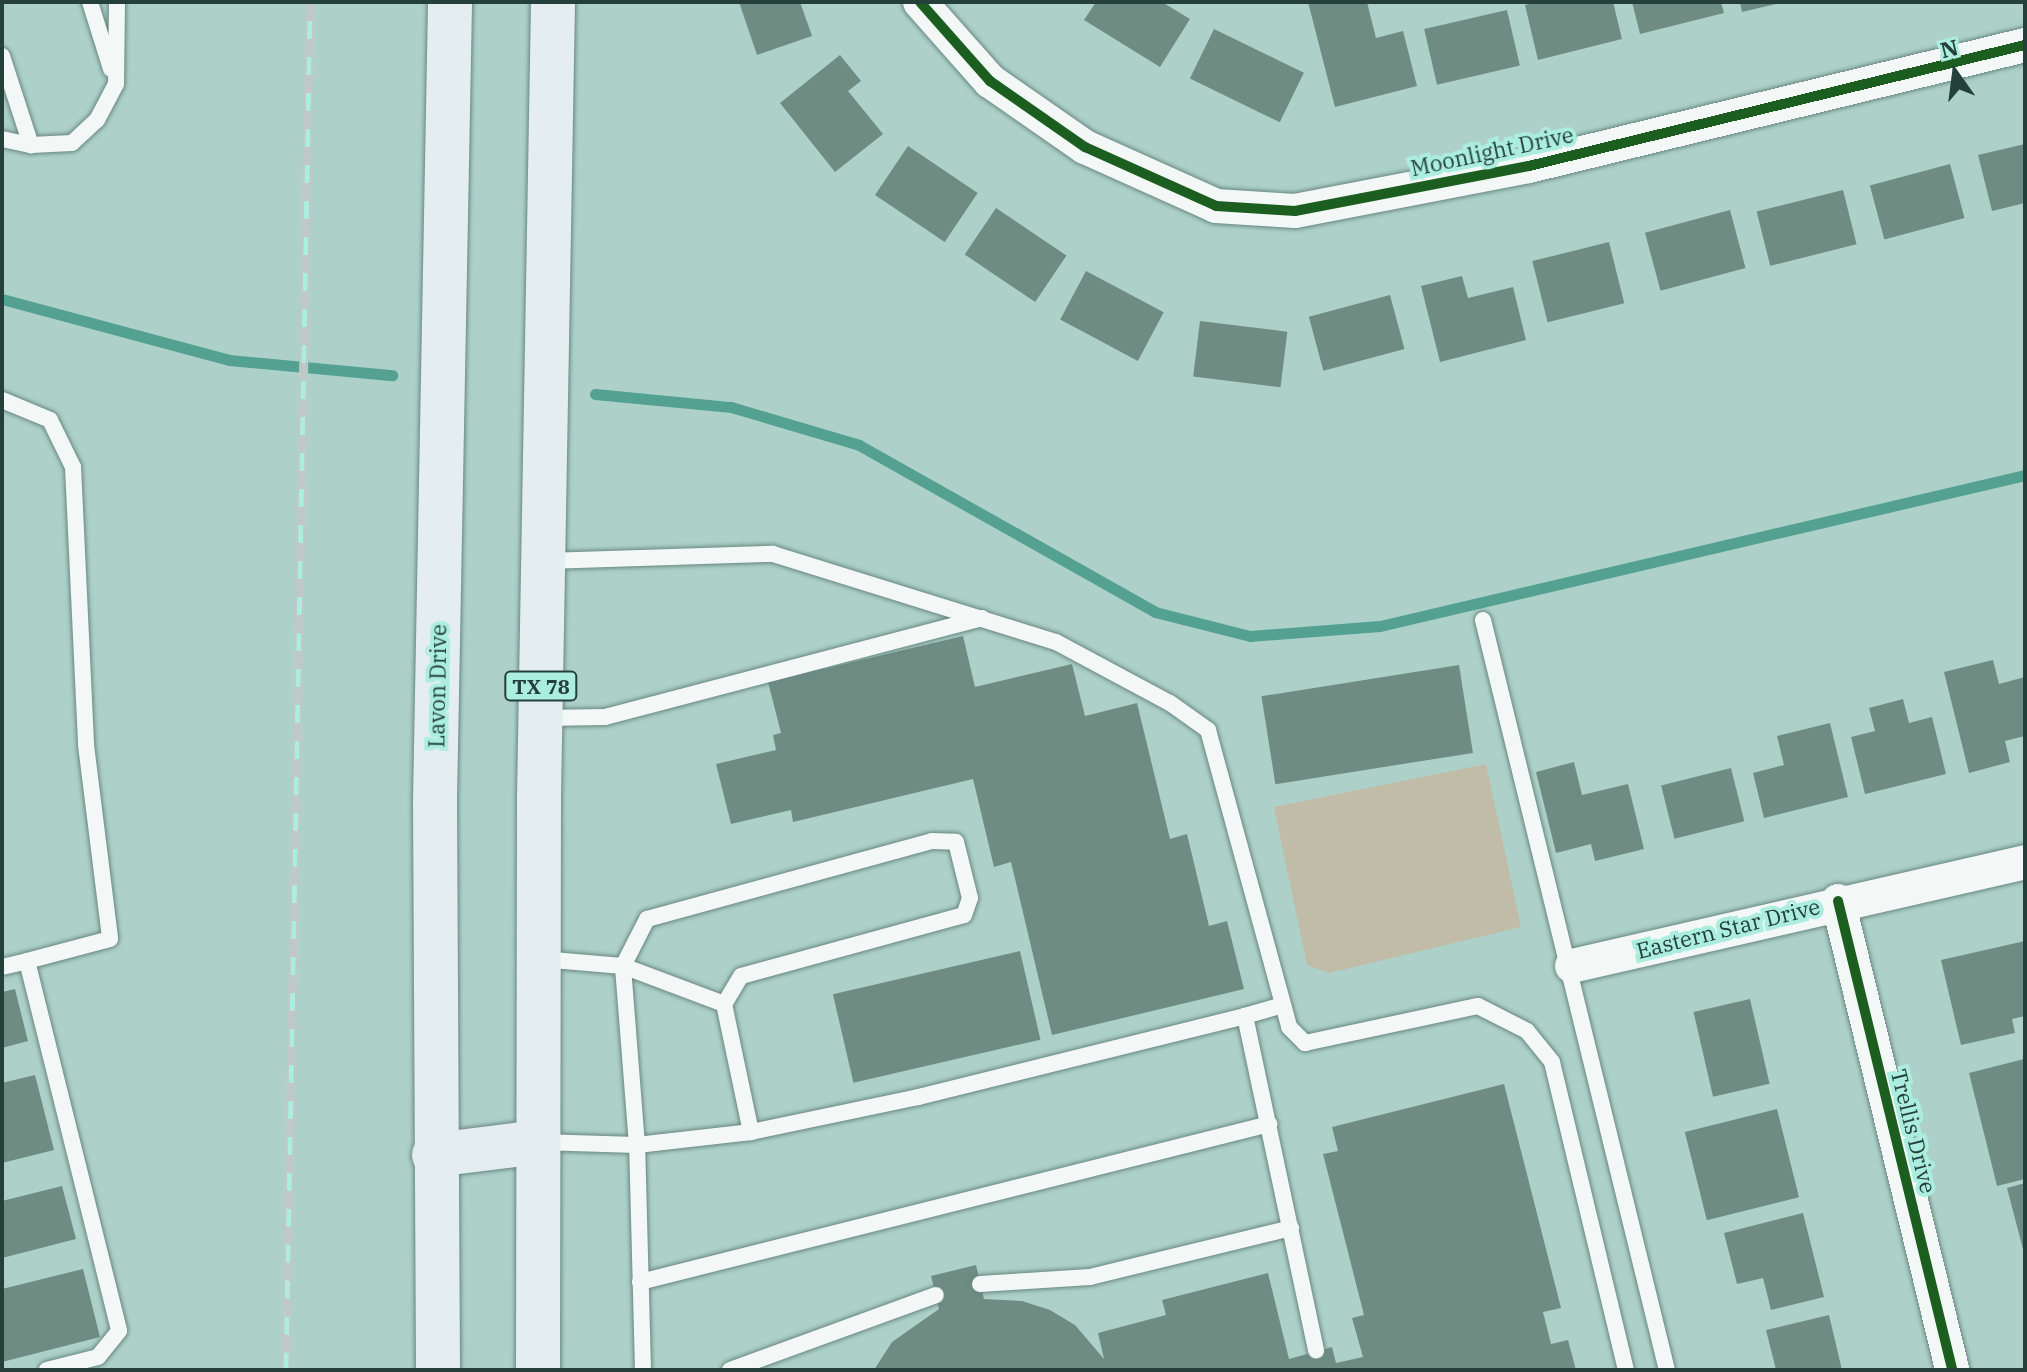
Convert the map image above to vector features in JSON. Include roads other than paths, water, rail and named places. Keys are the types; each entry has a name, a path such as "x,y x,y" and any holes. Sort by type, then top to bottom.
{"main road":[{"name":"Lavon Drive","path":"438,1370 434,1155 450,2"},
{"name":"TX 78","path":"538,1370 541,718 553,2"},
{"path":"434,1155 538,1142"}],"street":[{"name":"Moonlight Drive","path":"920,2 990,81 1085,147 1216,206 1295,211 1529,166 2025,45"},
{"name":"Eastern Star Drive","path":"1572,966 1838,901 2025,862"},
{"name":"Trellis Drive","path":"1838,901 1952,1370"}],"lane":[{"path":"90,2 116,84"},
{"path":"2,139 31,145 72,143 97,120 116,84 117,2"},
{"path":"2,56 31,145"},
{"path":"2,400 50,420 73,467 86,745 110,939 2,967"},
{"path":"544,561 773,554 1056,642 1170,703 1208,730 1289,1027 1305,1043 1478,1006 1527,1031 1552,1062 1626,1370"},
{"path":"541,718 605,717 982,618"},
{"path":"1483,620 1572,966 1667,1370"},
{"path":"643,1370 637,1145 623,966 647,919 932,841 956,842 970,898 964,915 741,976 724,1004 751,1132"},
{"path":"539,958 623,966 724,1004"},
{"path":"27,961 119,1331 98,1357 47,1370"},
{"path":"538,1142 637,1145 751,1132 918,1097 1283,1005"},
{"path":"1245,1016 1316,1351"},
{"path":"640,1282 1269,1124"},
{"path":"980,1284 1090,1277 1291,1228"},
{"path":"730,1370 936,1295"}],"waterway":[{"path":"2,299 229,360 392,375"},
{"path":"595,394 731,407 859,445 1155,612 1250,636 1380,626 2025,475"}],"railway":[{"path":"286,1370 310,2"}]}
